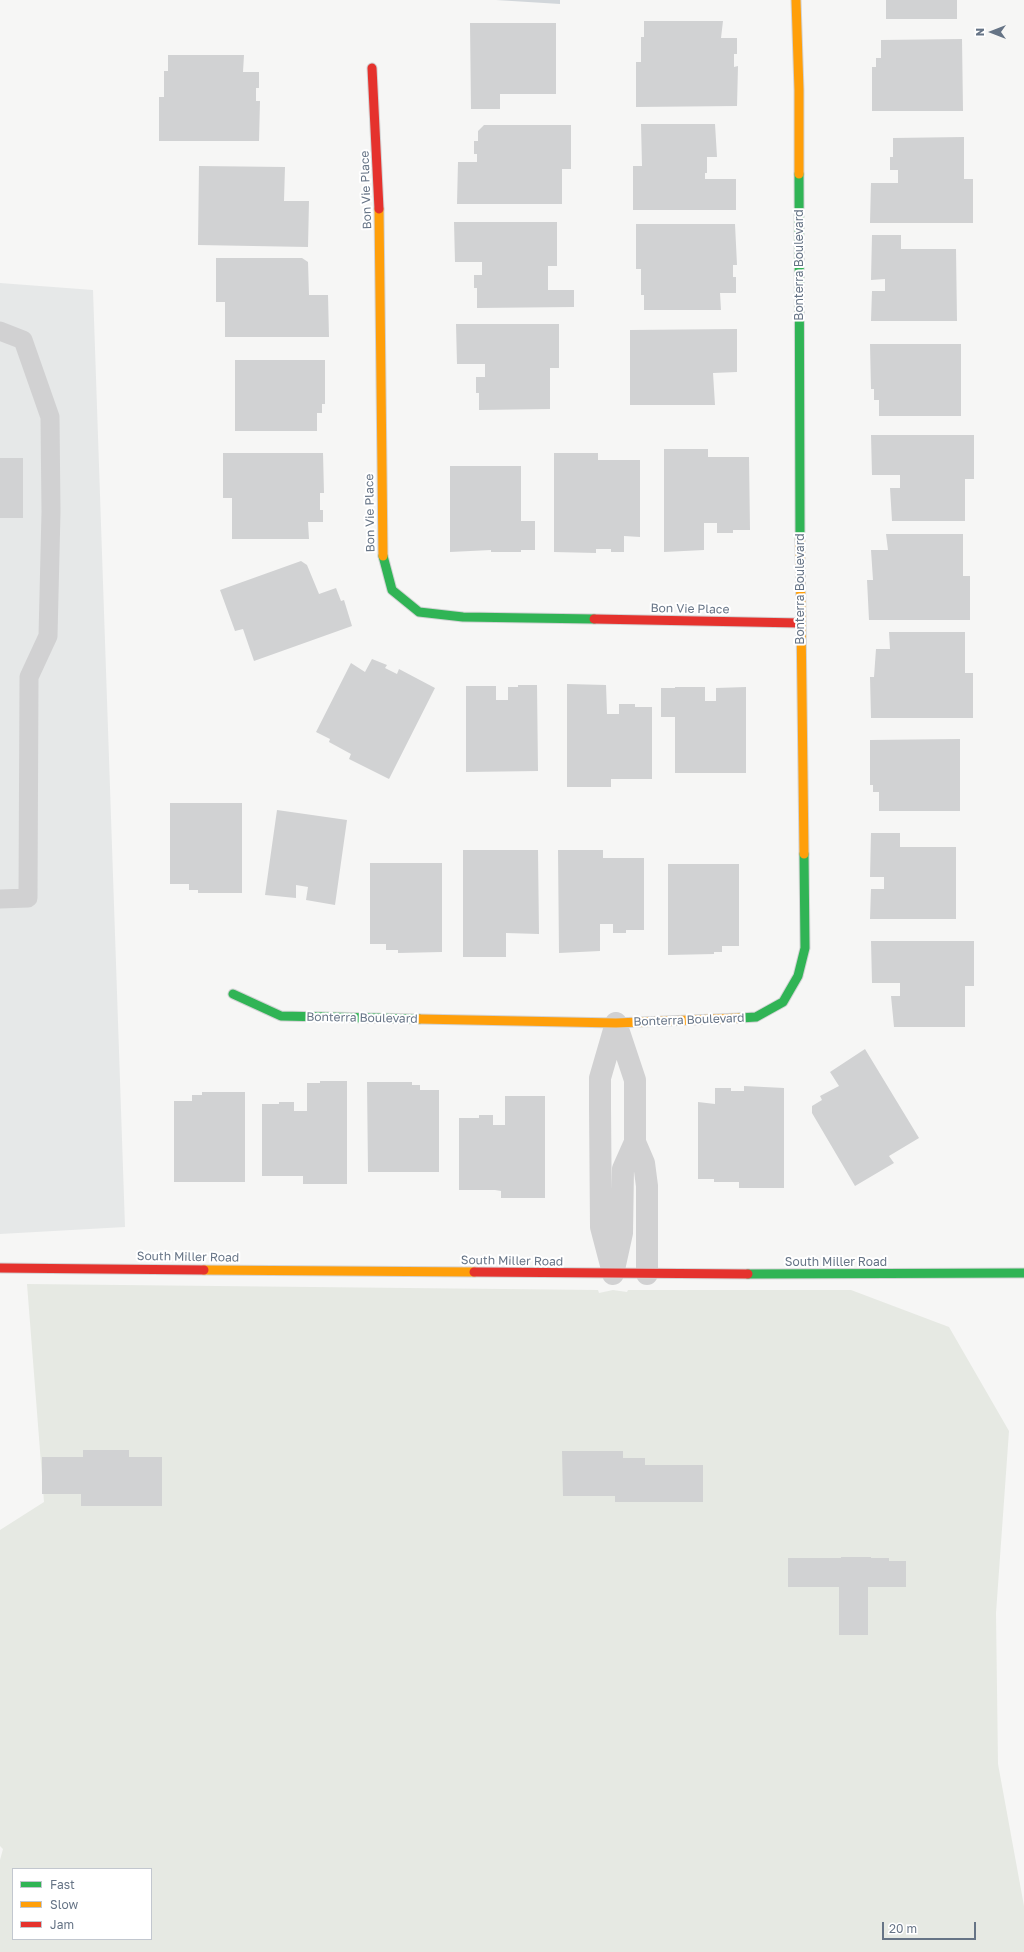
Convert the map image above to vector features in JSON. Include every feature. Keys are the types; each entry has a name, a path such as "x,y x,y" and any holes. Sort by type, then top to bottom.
{"street":[{"name":"Bonterra Boulevard","path":"234,994 281,1016 616,1023 756,1017 783,1002 798,976 806,948 800,623 799,106 796,0"},
{"name":"Bon Vie Place","path":"372,68 379,194 382,552 392,590 419,612 463,617 800,623"},
{"name":"Bonterra Boulevard","path":"616,1023 635,1080 635,1142 644,1163 646,1186 646,1274"},
{"name":"Bonterra Boulevard","path":"613,1274 601,1228 600,1078 616,1023"},
{"name":"Bonterra Boulevard","path":"613,1274 622,1233 623,1169 635,1142"},
{"name":"South Miller Road","path":"0,1268 613,1274 1024,1273"}],"lane":[{"path":"0,331 23,340 50,417 51,504 48,636 29,678 28,898 0,899"}],"shaded area":[{"path":"496,0 560,0 560,4"},
{"path":"0,283 93,290 125,1227 0,1234"},
{"path":"27,1284 598,1290 599,1293 613,1290 627,1292 628,1290 851,1290 949,1327 1009,1431 996,1613 998,1764 1024,1906 1024,1952 0,1952 0,1860 3,1849 0,1846 0,1530 44,1502"}],"building":[{"path":"886,0 957,0 957,19 886,19"},
{"path":"644,21 723,21 721,38 737,38 737,54 734,54 734,67 738,66 737,106 636,107 636,62 641,62 641,37 644,37"},
{"path":"470,23 556,23 556,94 500,94 500,109 471,109"},
{"path":"962,39 963,111 872,111 872,67 876,67 876,58 881,58 881,40"},
{"path":"168,55 244,55 243,72 259,72 259,88 256,88 256,101 260,101 259,141 159,141 159,97 164,97 164,71 168,71"},
{"path":"641,124 715,124 717,157 707,157 707,173 705,173 705,179 736,179 736,210 633,210 633,166 642,166"},
{"path":"484,125 571,125 571,169 562,169 562,204 457,204 458,162 477,162 477,154 474,154 474,141 478,141 478,131"},
{"path":"964,137 964,179 973,179 973,223 870,223 871,183 898,183 898,170 890,170 890,157 893,157 893,138"},
{"path":"199,166 285,167 284,201 309,201 308,247 198,245"},
{"path":"454,222 557,222 557,266 548,266 548,290 574,290 574,307 477,308 477,288 474,288 474,275 482,275 482,262 455,262"},
{"path":"636,224 735,224 737,265 733,265 733,277 736,277 736,293 720,293 721,310 644,310 644,295 641,295 641,269 636,269"},
{"path":"872,235 901,235 901,249 956,249 957,321 871,321 872,291 885,291 885,279 871,280"},
{"path":"216,258 302,258 308,262 309,295 328,295 329,337 225,337 225,302 216,302"},
{"path":"456,324 559,324 559,368 550,368 550,409 479,410 479,393 476,393 476,377 485,377 485,364 457,364"},
{"path":"737,329 737,372 713,373 715,405 630,405 630,330"},
{"path":"870,344 961,344 961,416 879,416 879,400 874,400 874,389 871,389"},
{"path":"235,360 325,360 325,404 322,404 322,413 317,413 317,431 235,431"},
{"path":"871,435 974,435 974,479 965,479 965,521 892,521 890,488 900,488 900,475 872,475"},
{"path":"664,449 708,449 708,457 749,457 750,530 733,530 733,533 717,533 717,523 704,523 704,550 664,552"},
{"path":"223,453 323,453 324,493 320,493 320,510 323,510 323,522 308,522 309,539 232,539 232,498 223,498"},
{"path":"554,453 598,453 598,460 640,460 640,537 624,536 624,552 611,552 611,549 596,549 596,553 554,552"},
{"path":"0,458 23,458 23,518 0,518"},
{"path":"450,466 521,466 521,521 535,521 535,550 521,550 521,552 491,552 491,550 450,552"},
{"path":"886,534 963,534 963,576 970,576 970,620 869,620 867,580 873,580 871,550 888,550"},
{"path":"301,561 307,565 319,594 336,588 341,601 344,600 352,626 254,661 243,629 235,631 220,590"},
{"path":"889,632 965,632 965,673 973,673 973,718 871,718 870,677 874,677 876,649 890,649"},
{"path":"372,659 387,665 385,668 397,674 399,669 435,688 389,779 349,759 351,754 329,742 330,739 316,732 351,663 365,672"},
{"path":"567,684 606,685 607,714 619,714 619,704 635,704 635,707 652,707 652,779 611,779 611,787 567,787"},
{"path":"518,685 537,685 538,771 466,772 466,686 496,686 496,700 508,700 508,687 518,687"},
{"path":"705,687 705,701 716,701 716,688 746,687 746,773 675,773 675,717 661,717 661,688"},
{"path":"960,739 960,811 879,811 879,792 873,792 873,785 870,785 870,740"},
{"path":"170,803 242,803 242,893 198,893 198,890 189,890 189,884 170,884"},
{"path":"277,810 347,820 335,905 306,900 308,887 296,885 296,898 265,895"},
{"path":"871,833 900,833 900,847 956,847 956,919 870,919 871,889 884,889 884,877 870,877"},
{"path":"463,850 538,850 539,934 506,933 506,957 463,957"},
{"path":"558,850 603,850 603,858 644,858 644,930 626,930 626,933 613,933 613,924 600,924 600,951 559,953"},
{"path":"370,863 442,863 442,952 398,953 398,950 386,950 386,944 370,944"},
{"path":"668,864 739,864 739,946 722,946 722,952 714,952 714,954 668,955"},
{"path":"871,941 974,941 974,986 965,986 965,1027 894,1027 891,996 900,996 900,983 872,983"},
{"path":"865,1049 919,1138 889,1156 894,1163 855,1186 812,1113 812,1106 822,1100 820,1096 839,1086 830,1072"},
{"path":"320,1081 347,1081 347,1184 303,1184 303,1176 262,1176 262,1104 294,1102 294,1111 307,1111 307,1083 320,1083"},
{"path":"367,1082 412,1082 412,1085 420,1085 420,1090 439,1090 439,1172 368,1172"},
{"path":"744,1086 784,1088 784,1188 739,1188 739,1182 714,1182 714,1179 698,1179 698,1102 715,1104 715,1088 731,1088 731,1091 744,1091"},
{"path":"202,1092 245,1092 245,1182 174,1182 174,1101 192,1101 192,1095 202,1095"},
{"path":"505,1096 545,1096 545,1198 501,1198 501,1191 459,1190 459,1118 479,1118 479,1115 493,1115 493,1125 505,1125"},
{"path":"83,1450 129,1450 129,1457 162,1457 162,1506 81,1506 81,1494 42,1494 42,1457 83,1457"},
{"path":"562,1451 623,1451 623,1458 645,1458 645,1465 703,1465 703,1502 615,1502 615,1496 563,1496"},
{"path":"788,1558 889,1558 889,1561 906,1561 906,1587 868,1587 868,1635 839,1635 839,1587 788,1587"}],"traffic: fast":[{"path":"799,174 800,540"},
{"path":"383,556 392,590 419,612 463,617 594,619"},
{"path":"740,1018 756,1017 783,1002 798,976 805,948 804,854"},
{"path":"233,994 281,1016 419,1019"},
{"path":"748,1274 1024,1273"}],"traffic: slow":[{"path":"796,0 799,90 799,174"},
{"path":"379,209 383,556"},
{"path":"800,540 804,854"},
{"path":"419,1019 616,1023 740,1018"},
{"path":"204,1270 474,1272"}],"traffic: jam":[{"path":"372,68 379,209"},
{"path":"594,619 800,623"},
{"path":"0,1268 204,1270"},
{"path":"474,1272 748,1274"}]}
